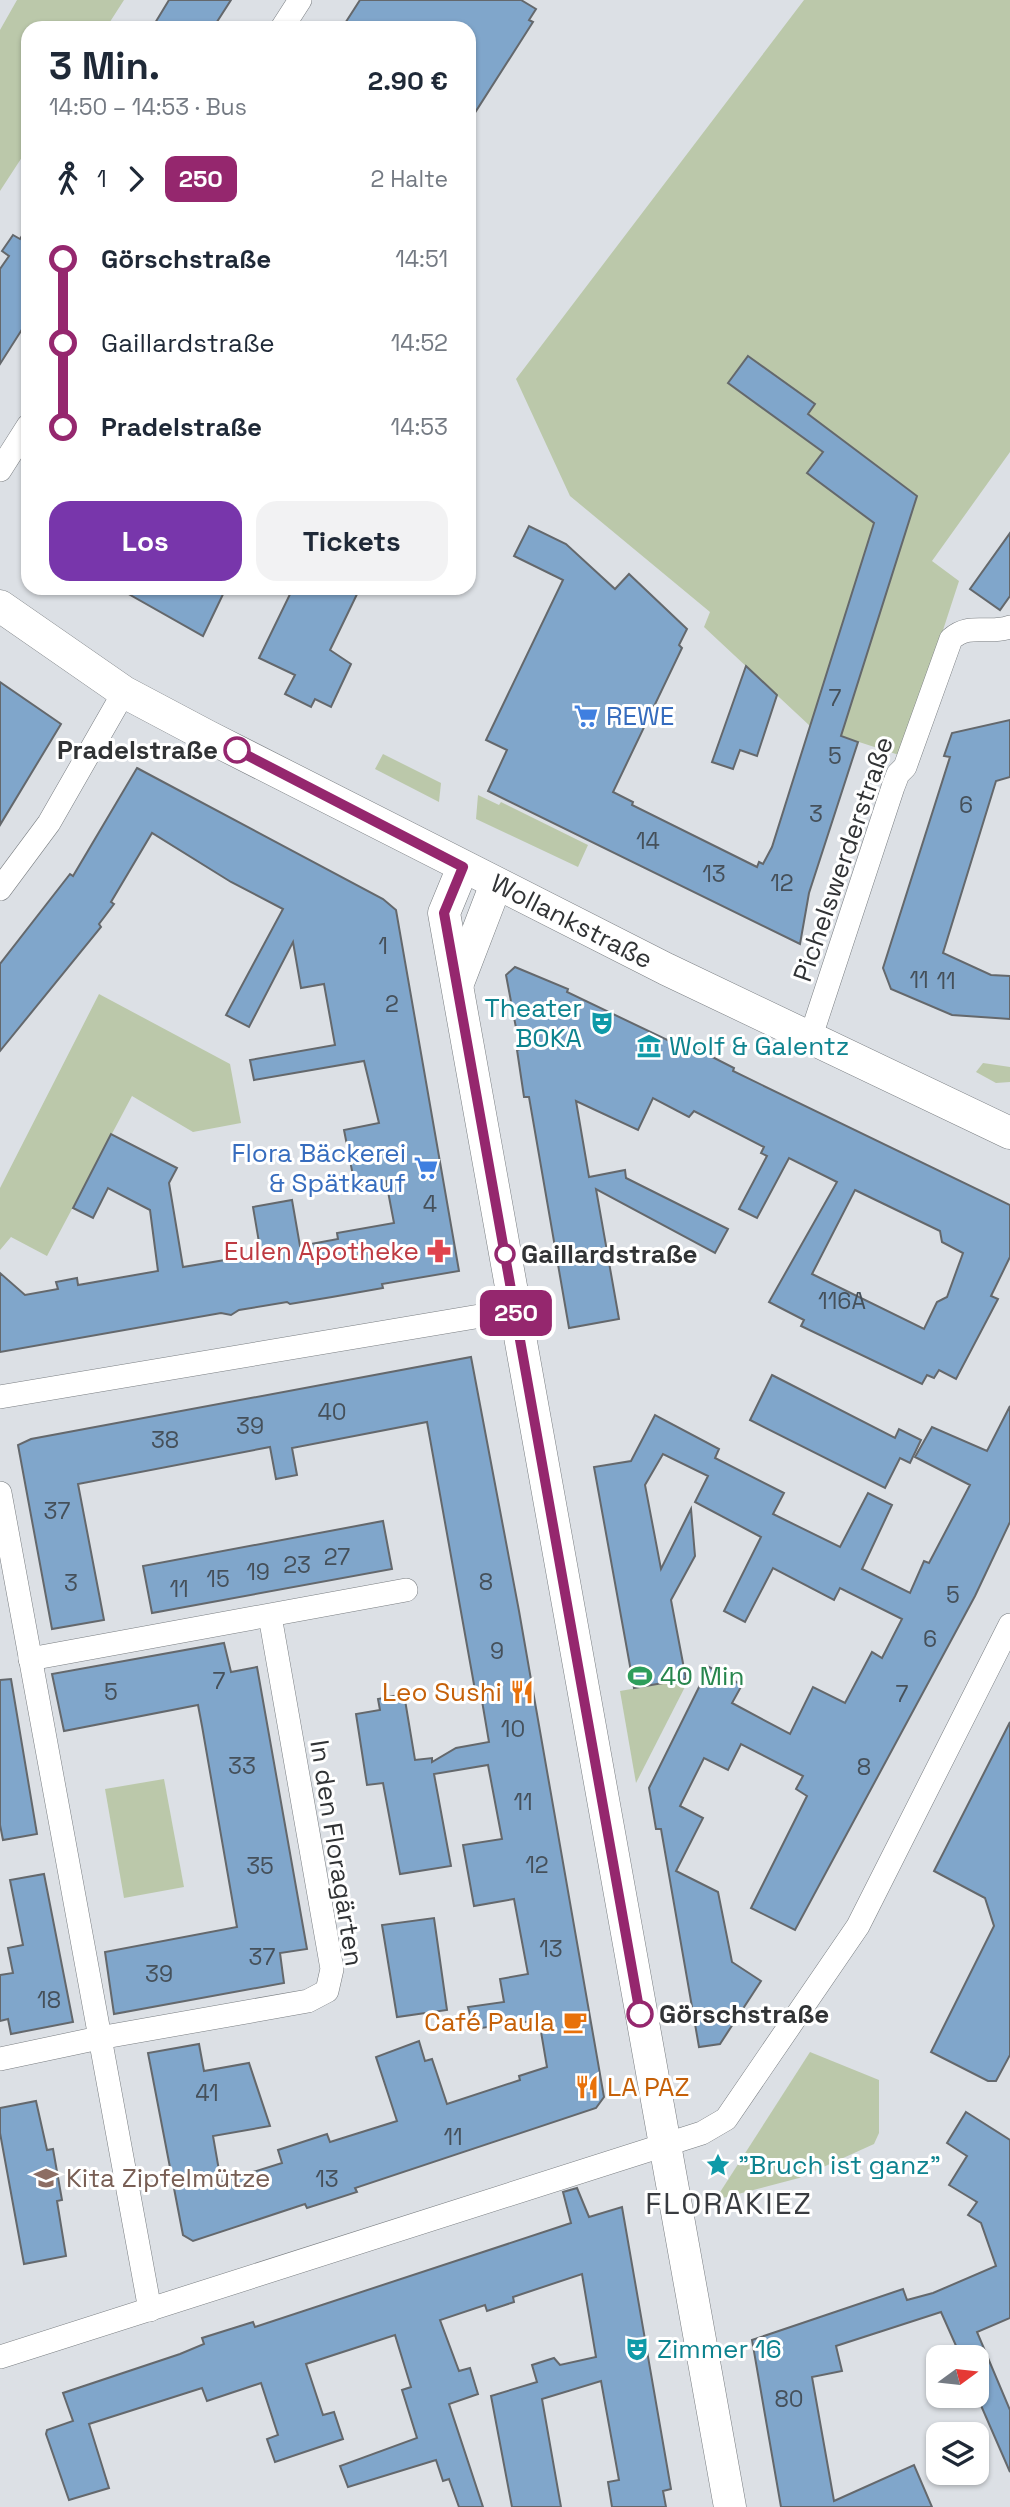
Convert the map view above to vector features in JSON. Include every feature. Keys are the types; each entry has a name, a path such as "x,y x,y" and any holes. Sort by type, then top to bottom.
{"street":[{"path":"286,21 300,0"},
{"path":"0,470 21,437"},
{"name":"Wollankstraße","path":"0,606 124,692 496,884 810,1039 1010,1133"},
{"name":"Pichelswerderstraße","path":"810,1039 893,787 898,774 905,767 951,639 960,631 972,627 997,632 1010,628"},
{"path":"0,890 49,823 124,692"},
{"path":"463,867 444,913 730,2507"},
{"path":"457,988 496,884"},
{"path":"0,1397 516,1310"},
{"path":"0,1493 149,2310"},
{"path":"30,1659 406,1590"},
{"name":"In den Floragärten","path":"0,2059 99,2038 308,2001 327,1991 332,1969 270,1616"},
{"path":"0,2357 702,2133 726,2119 850,1937 1010,1625"}],"green space":[{"path":"17,0 124,0 110,21 21,21 21,159 0,191 0,30"},
{"path":"804,0 1010,0 1010,452 932,561 959,581 902,756 810,726 704,627 710,612 570,496 516,379"},
{"path":"383,754 441,783 439,802 375,769"},
{"path":"478,795 499,805 501,802 588,845 578,867 476,819"},
{"path":"99,994 230,1064 241,1123 193,1132 132,1096 47,1256 11,1237 0,1250 0,1188"},
{"path":"983,1063 1010,1067 1010,1082 996,1083 976,1072"},
{"path":"689,1679 636,1783 620,1691"},
{"path":"164,1779 184,1887 124,1898 105,1789"},
{"path":"810,2052 879,2080 879,2133 874,2144 799,2178 715,2200"}],"building":[{"path":"169,0 231,0 218,21 156,21"},
{"path":"360,0 521,0 536,9 529,20 533,22 476,111 476,21 346,21"},
{"path":"13,235 20,239 21,331 0,364 0,269 9,256 2,251"},
{"path":"748,356 815,404 808,414 917,496 841,736 858,742 809,893 800,944 488,791 507,750 486,740 563,580 514,556 529,526 566,544 615,589 629,574 687,629 679,645 682,648 613,792 633,802 632,805 757,867 759,862 763,864 772,847 874,523 807,473 823,452 728,383"},
{"path":"1010,533 1010,596 1000,610 970,589"},
{"path":"130,595 223,595 203,636"},
{"path":"290,595 357,595 330,650 351,664 331,707 315,699 311,707 285,694 295,675 259,658"},
{"path":"746,666 777,695 757,756 740,750 733,769 712,762"},
{"path":"0,682 61,724 0,825"},
{"path":"1010,720 1010,777 996,781 943,953 991,975 1010,976 1010,1019 952,1015 891,989 883,968 950,757 944,756 952,733"},
{"path":"137,768 383,899 396,910 459,1271 382,1284 383,1288 239,1310 231,1315 221,1313 0,1352 0,1273 25,1295 58,1289 56,1282 77,1278 78,1285 158,1271 150,1210 108,1188 93,1218 73,1208 111,1134 177,1168 169,1183 183,1267 261,1254 253,1207 292,1200 300,1246 338,1239 337,1233 394,1223 386,1181 355,1186 344,1130 379,1123 364,1061 254,1080 250,1060 335,1045 324,984 301,988 293,942 249,1027 226,1015 283,909 231,882 152,833 111,902 114,904 99,924 101,927 0,1051 0,964 70,874 73,876"},
{"path":"515,967 568,989 567,992 684,1048 687,1044 734,1068 733,1071 1010,1205 1010,1257 991,1296 998,1299 956,1379 939,1370 934,1378 927,1375 922,1384 801,1326 804,1320 769,1302 837,1182 789,1158 757,1218 739,1209 767,1156 761,1153 764,1147 694,1111 689,1117 653,1098 638,1130 576,1101 589,1177 625,1170 626,1178 728,1229 715,1253 596,1189 619,1319 569,1328 529,1097 524,1097 517,1050 520,1049 506,975","holes":["855,1190 940,1231 942,1242 963,1253 947,1297 937,1302 924,1329 812,1274"]},
{"path":"471,1357 519,1611 604,2097 596,2108 355,2188 357,2192 307,2208 305,2204 193,2241 183,2235 148,2053 199,2044 204,2071 249,2063 270,2126 213,2136 221,2182 282,2163 278,2150 327,2134 330,2142 397,2121 376,2057 419,2041 425,2061 432,2059 447,2104 520,2080 519,2076 547,2067 539,2020 474,2029 468,2007 504,2002 500,1979 528,1974 514,1899 474,1906 463,1845 502,1839 488,1765 434,1774 451,1866 400,1874 383,1783 367,1785 356,1714 380,1710 378,1699 404,1694 415,1760 432,1758 432,1762 456,1748 489,1742 480,1689 475,1690 427,1422 292,1448 297,1475 276,1479 270,1447 78,1484 104,1620 52,1629 18,1445 31,1439"},
{"path":"772,1375 895,1438 899,1429 921,1440 910,1463 900,1458 885,1488 750,1420"},
{"path":"1010,1406 1010,1522 975,1596 795,1930 751,1908 807,1796 796,1789 803,1776 741,1744 728,1770 704,1758 680,1806 703,1818 676,1871 718,1892 732,1962 761,1981 720,2044 699,2047 661,1829 656,1829 649,1788 709,1667 742,1685 732,1703 790,1734 813,1687 845,1703 872,1652 882,1658 902,1619 840,1588 834,1600 773,1568 745,1622 724,1611 761,1537 695,1502 708,1476 663,1454 645,1485 661,1569 691,1509 695,1556 671,1600 686,1679 634,1688 594,1467 631,1461 655,1415 719,1449 715,1458 784,1493 773,1514 840,1547 868,1493 892,1505 862,1569 910,1593 924,1561 929,1563 970,1485 915,1457 932,1427 987,1451"},
{"path":"383,1521 392,1569 152,1613 143,1566"},
{"path":"224,1643 231,1672 257,1667 307,1949 280,1953 284,1983 114,2014 105,1952 237,1927 202,1726 198,1705 64,1731 52,1674"},
{"path":"11,1679 37,1834 3,1840 0,1825 0,1680"},
{"path":"1010,1722 1010,2055 996,2081 988,2081 931,2052 994,1926 985,1898 934,1871"},
{"path":"44,1874 73,2022 11,2034 8,2019 0,2021 0,1975 13,1973 8,1948 23,1945 10,1880"},
{"path":"434,1918 447,2010 397,2017 382,1925"},
{"path":"36,2101 47,2150 53,2149 62,2200 57,2201 66,2256 24,2264 0,2133 0,2108"},
{"path":"966,2112 1010,2140 1010,2318 977,2332 982,2345 956,2345 941,2312 836,2346 842,2371 812,2377 834,2501 914,2465 932,2507 781,2507 752,2340 903,2289 907,2300 933,2293 996,2266 981,2223 968,2215 977,2202 949,2185 967,2156 947,2143"},
{"path":"577,2188 589,2217 622,2207 671,2489 663,2491 666,2507 612,2507 608,2482 619,2480 601,2381 542,2399 561,2507 512,2507 491,2396 537,2382 532,2365 554,2358 560,2365 596,2357 582,2274 513,2297 514,2302 487,2311 485,2305 440,2320 459,2371 470,2368 478,2394 449,2404 483,2507 459,2507 449,2479 443,2481 436,2460 348,2487 340,2466 417,2438 402,2390 411,2387 395,2335 306,2364 323,2415 334,2412 343,2439 275,2462 267,2439 278,2435 261,2383 207,2401 202,2388 89,2424 109,2488 69,2500 46,2434 47,2430 73,2421 63,2393 180,2354 204,2344 202,2338 253,2322 255,2327 571,2223 563,2192"},
{"path":"989,2360 1010,2410 1010,2472 982,2408 989,2408"}],"bus line":[{"name":"250","path":"237,750 463,867 444,913 640,2014"}],"place":[{"name":"REWE","path":"586,716"},
{"name":"Pradelstraße","path":"237,750"},
{"name":"Theater BOKA","path":"602,1023"},
{"name":"Wolf & Galentz","path":"649,1046"},
{"name":"Flora Bäckerei & Spätkauf","path":"426,1168"},
{"name":"Eulen Apotheke","path":"439,1251"},
{"name":"Gaillardstraße","path":"505,1254"},
{"name":"40 Min","path":"640,1676"},
{"name":"Leo Sushi","path":"522,1692"},
{"name":"Görschstraße","path":"640,2014"},
{"name":"Café Paula","path":"575,2022"},
{"name":"LA PAZ","path":"587,2087"},
{"name":"\"Bruch ist ganz\"","path":"718,2165"},
{"name":"Kita Zipfelmütze","path":"46,2178"},
{"name":"Zimmer 16","path":"637,2349"}],"district":[{"name":"FLORAKIEZ","path":"729,2203"}]}
